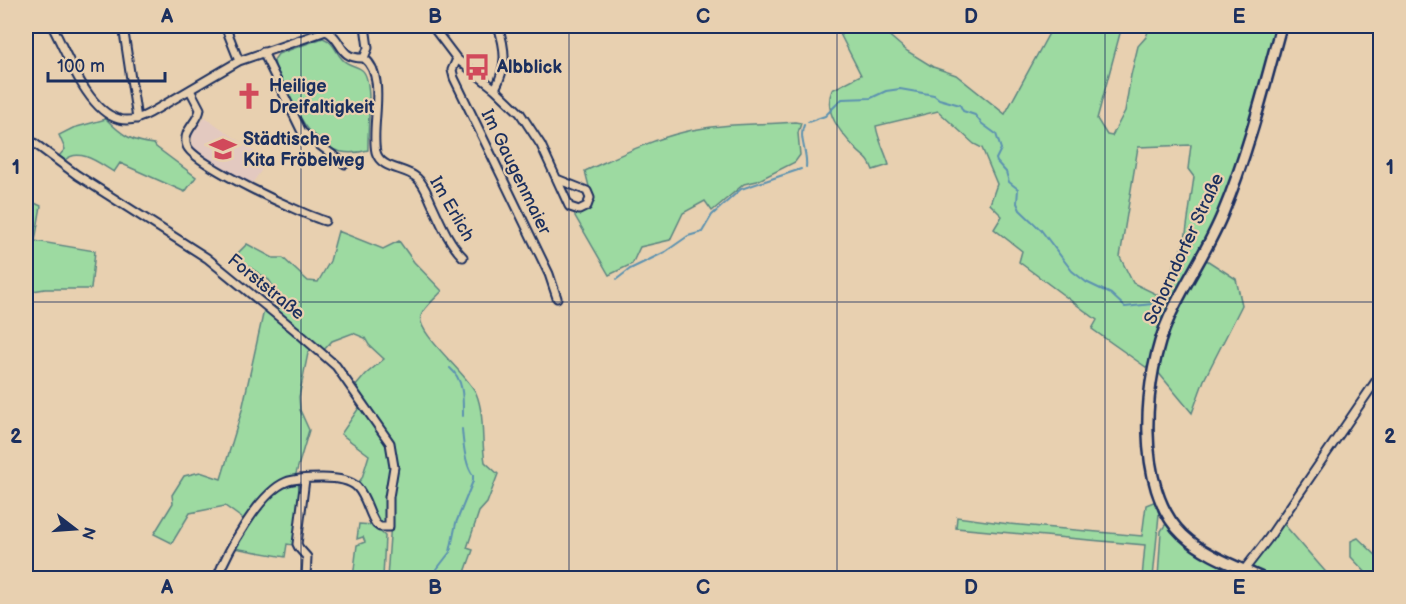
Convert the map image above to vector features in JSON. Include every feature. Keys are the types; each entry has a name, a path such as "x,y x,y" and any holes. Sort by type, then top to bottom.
{"main road":[{"name":"Schorndorfer Straße","path":"1262,579 1210,554 1189,540 1164,510 1155,486 1151,464 1149,404 1155,361 1162,334 1174,307 1209,244 1226,204 1249,139 1281,26"}],"street":[{"path":"52,26 77,75 98,105 116,118 123,120 137,118 240,61 326,28 345,54 364,58 368,51 365,26"},
{"path":"123,26 137,118"},
{"path":"225,26 240,61"},
{"path":"432,26 457,59 513,104 527,121 570,207 579,210 587,206 590,198 587,191 557,179"},
{"path":"495,89 504,71 506,57 498,26"},
{"path":"263,52 300,129 309,139 345,164"},
{"name":"Im Erlich","path":"364,58 371,65 374,73 377,108 375,147 378,157 382,162 410,173 419,180 452,245 463,257"},
{"name":"Im Gaugenmaier","path":"457,59 452,70 453,78 549,274 557,298"},
{"path":"190,90 200,109 187,135 187,146 191,153 243,184 309,216 325,221"},
{"name":"Forststraße","path":"26,137 77,175 207,258 336,366 390,443 394,467 389,497 389,527 380,527 376,524 366,500 354,485 333,478 305,479"},
{"path":"1244,570 1268,539 1380,375"},
{"path":"217,579 234,542 259,506 282,484 305,479 297,545 307,557 306,579"}],"shaded area":[{"name":"Städtische Kita Fröbelweg","path":"205,117 268,161 251,185 193,148 192,135"}],"green space":[{"path":"836,26 866,26 871,31 878,26 907,51 933,67 956,75 1005,114 1053,26 1122,26 1097,119 1107,135 1112,136 1125,111 1138,46 1146,37 1150,26 1277,26 1249,128 1224,203 1163,321 1150,370 1092,329 1097,320 1019,262 1022,251 994,229 1002,216 990,204 997,184 982,148 974,144 938,111 876,126 889,165 873,170 844,135 831,114 832,90 861,75","holes":["1191,145 1188,169 1194,177 1185,240 1160,296 1133,283 1120,257 1138,147"]},
{"path":"323,38 332,44 344,61 360,68 366,75 369,95 368,150 349,153 333,150 319,141 298,114 275,66 274,60 278,54"},
{"path":"106,119 128,137 154,144 196,177 185,192 120,163 114,172 90,158 77,155 65,160 59,156 65,149 59,135 73,128"},
{"path":"801,123 798,133 800,155 795,162 757,181 744,184 712,211 705,201 683,213 670,240 640,247 632,264 609,275 575,216 575,214 587,211 593,202 585,171 671,135 725,126"},
{"path":"26,199 41,206 35,241 95,251 91,289 45,289 26,292"},
{"path":"338,231 383,249 399,241 414,262 442,291 427,306 421,316 421,323 434,343 476,393 481,410 485,462 498,474 487,503 479,512 467,548 473,550 463,578 387,578 391,522 379,523 357,484 362,478 369,455 341,434 363,402 354,388 384,359 365,338 353,333 332,341 323,351 316,345 308,353 299,397 300,410 309,430 295,477 284,480 246,521 225,506 190,513 172,543 154,534 173,503 172,495 184,476 200,472 221,479 242,410 264,310 274,316 279,308 275,306 281,298 269,280 234,257 247,244 273,258 283,258 308,281 318,282 330,261"},
{"path":"1205,259 1236,279 1242,305 1204,380 1192,413 1157,371 1177,314"},
{"path":"290,483 298,484 301,492 293,545 287,544 285,557 234,548 258,511"},
{"path":"1156,501 1159,514 1153,578 1142,578 1145,545 956,528 957,517 1142,536 1146,505"},
{"path":"1282,522 1331,578 1271,578 1252,570 1251,565"},
{"path":"359,524 373,525 385,536 383,578 353,578 357,545 365,542 363,537 357,539"},
{"path":"1165,525 1170,526 1181,539 1232,568 1231,571 1200,578 1158,578 1161,531"},
{"path":"1358,538 1380,559 1380,578 1371,578 1351,557 1351,541"}],"waterway":[{"path":"808,122 825,116 842,99 871,98 886,91 900,89 934,95 939,99 960,105 963,111 975,115 981,123 996,134 1001,149 996,159 1006,172 1009,182 1018,189 1017,203 1020,210 1041,230 1072,271 1086,282 1111,294 1125,307 1152,304"},
{"path":"804,125 802,135 806,167"},
{"path":"617,279 630,269 665,252 688,236 702,232 712,215 741,189 801,169"},
{"path":"450,368 460,384 463,396 463,416"},
{"path":"430,578 450,552 456,523 473,481 465,454 462,429"}],"place":[{"name":"Albblick","path":"477,67"},
{"name":"Heilige Dreifaltigkeit","path":"249,96"},
{"name":"Städtische Kita Fröbelweg","path":"223,149"}]}
